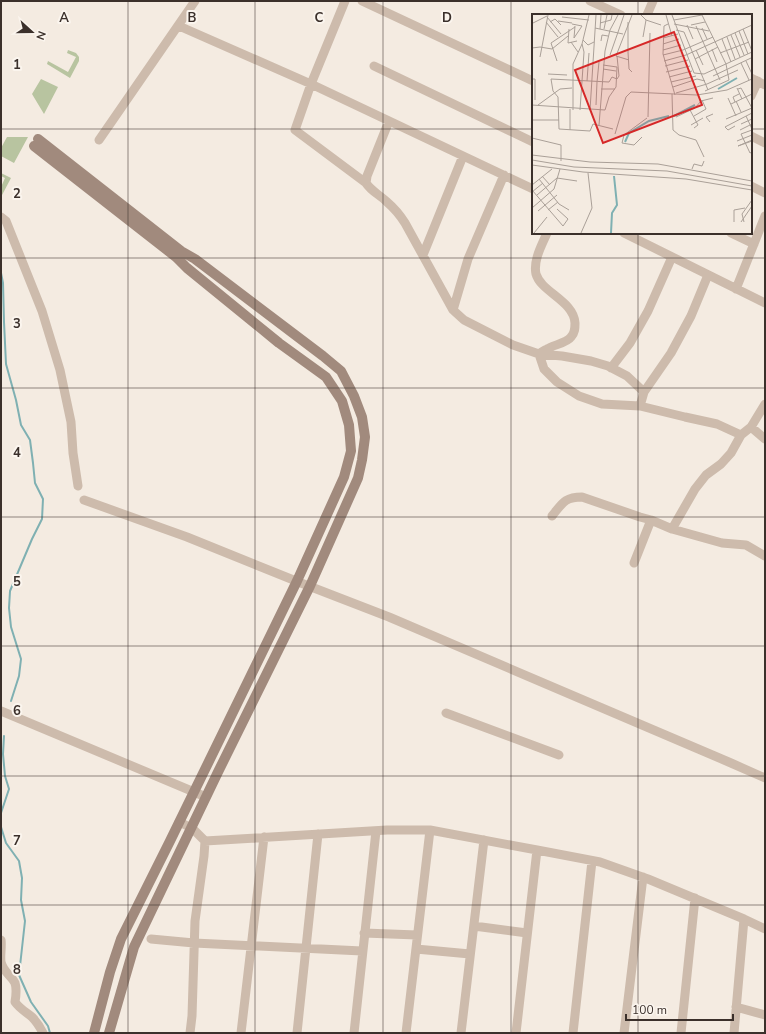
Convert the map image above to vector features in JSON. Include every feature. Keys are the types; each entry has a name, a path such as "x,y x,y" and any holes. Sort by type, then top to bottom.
{"main road":[{"path":"94,1033 110,972 121,939 297,581 344,477 351,451 349,425 342,401 326,377 280,343 187,268 176,257 36,142 181,251 195,259 341,371 354,396 362,417 365,437 358,478 310,586 134,947 110,1033"}],"street":[{"path":"98,140 196,1"},
{"path":"344,1 311,84 295,130 366,183 397,212 405,223 453,310 464,320 513,345 539,354 591,361 611,368 627,376 644,392"},
{"path":"362,1 532,81"},
{"path":"590,1 619,14"},
{"path":"647,14 653,1"},
{"path":"179,26 311,84 532,189"},
{"path":"374,66 532,142"},
{"path":"752,94 758,81"},
{"path":"366,183 367,176 389,121"},
{"path":"752,136 765,143"},
{"path":"423,255 463,156"},
{"path":"453,310 468,259 504,175"},
{"path":"752,186 764,190"},
{"path":"736,289 765,216"},
{"path":"1,217 6,221 42,311 60,370 71,422 73,453 78,486"},
{"path":"539,354 546,349 571,338 575,329 575,317 569,308 551,291 544,287 537,276 535,268 536,260 547,234"},
{"path":"626,234 765,303"},
{"path":"733,234 754,244"},
{"path":"611,368 630,343 648,311 672,257"},
{"path":"640,406 644,392 672,354 691,316 708,275"},
{"path":"539,354 544,369 557,382 580,396 602,404 640,406 717,424 741,435"},
{"path":"672,529 695,489 706,475 721,464 731,453 741,435 751,427 765,404"},
{"path":"751,427 765,438"},
{"path":"552,516 566,500 573,497 582,497 672,529 722,543 746,545 765,556"},
{"path":"84,500 187,537 389,617 765,778"},
{"path":"634,563 650,520"},
{"path":"1,711 206,797"},
{"path":"446,713 559,755"},
{"path":"179,822 192,828 205,841 194,921 192,1016 190,1033"},
{"path":"205,841 376,831 430,830 600,862 643,877 695,898 765,929"},
{"path":"406,1033 430,830"},
{"path":"354,1033 376,831"},
{"path":"297,1033 318,834"},
{"path":"241,1033 264,837"},
{"path":"461,1033 484,840"},
{"path":"516,1033 537,850"},
{"path":"573,1033 592,861"},
{"path":"624,1033 643,877"},
{"path":"681,1033 695,898"},
{"path":"734,1033 744,919"},
{"path":"474,926 527,933"},
{"path":"364,933 417,935"},
{"path":"151,939 194,943 362,951"},
{"path":"1,940 1,962 4,970 15,984 15,1002 20,1009 31,1016 38,1023 43,1033"},
{"path":"416,949 470,954"},
{"path":"736,1007 765,1015"}],"green space":[{"path":"68,50 76,53 79,57 79,61 70,78 47,64 48,61 68,72 76,57 67,53"},
{"path":"41,79 58,87 44,114 32,94"},
{"path":"7,137 28,137 14,163 1,156 1,148"},
{"path":"1,173 11,178 1,197 1,187 5,178 1,176"}],"waterway":[{"path":"1,273 3,283 6,364 21,425 30,440 35,483 43,499 42,519 10,591 9,608 11,627 21,659 19,676 11,701"},
{"path":"4,736 3,754 5,776 9,789 1,813 1,827 6,843 19,861 22,878 21,900 25,921 19,975 31,1002 48,1026 50,1033"}]}
